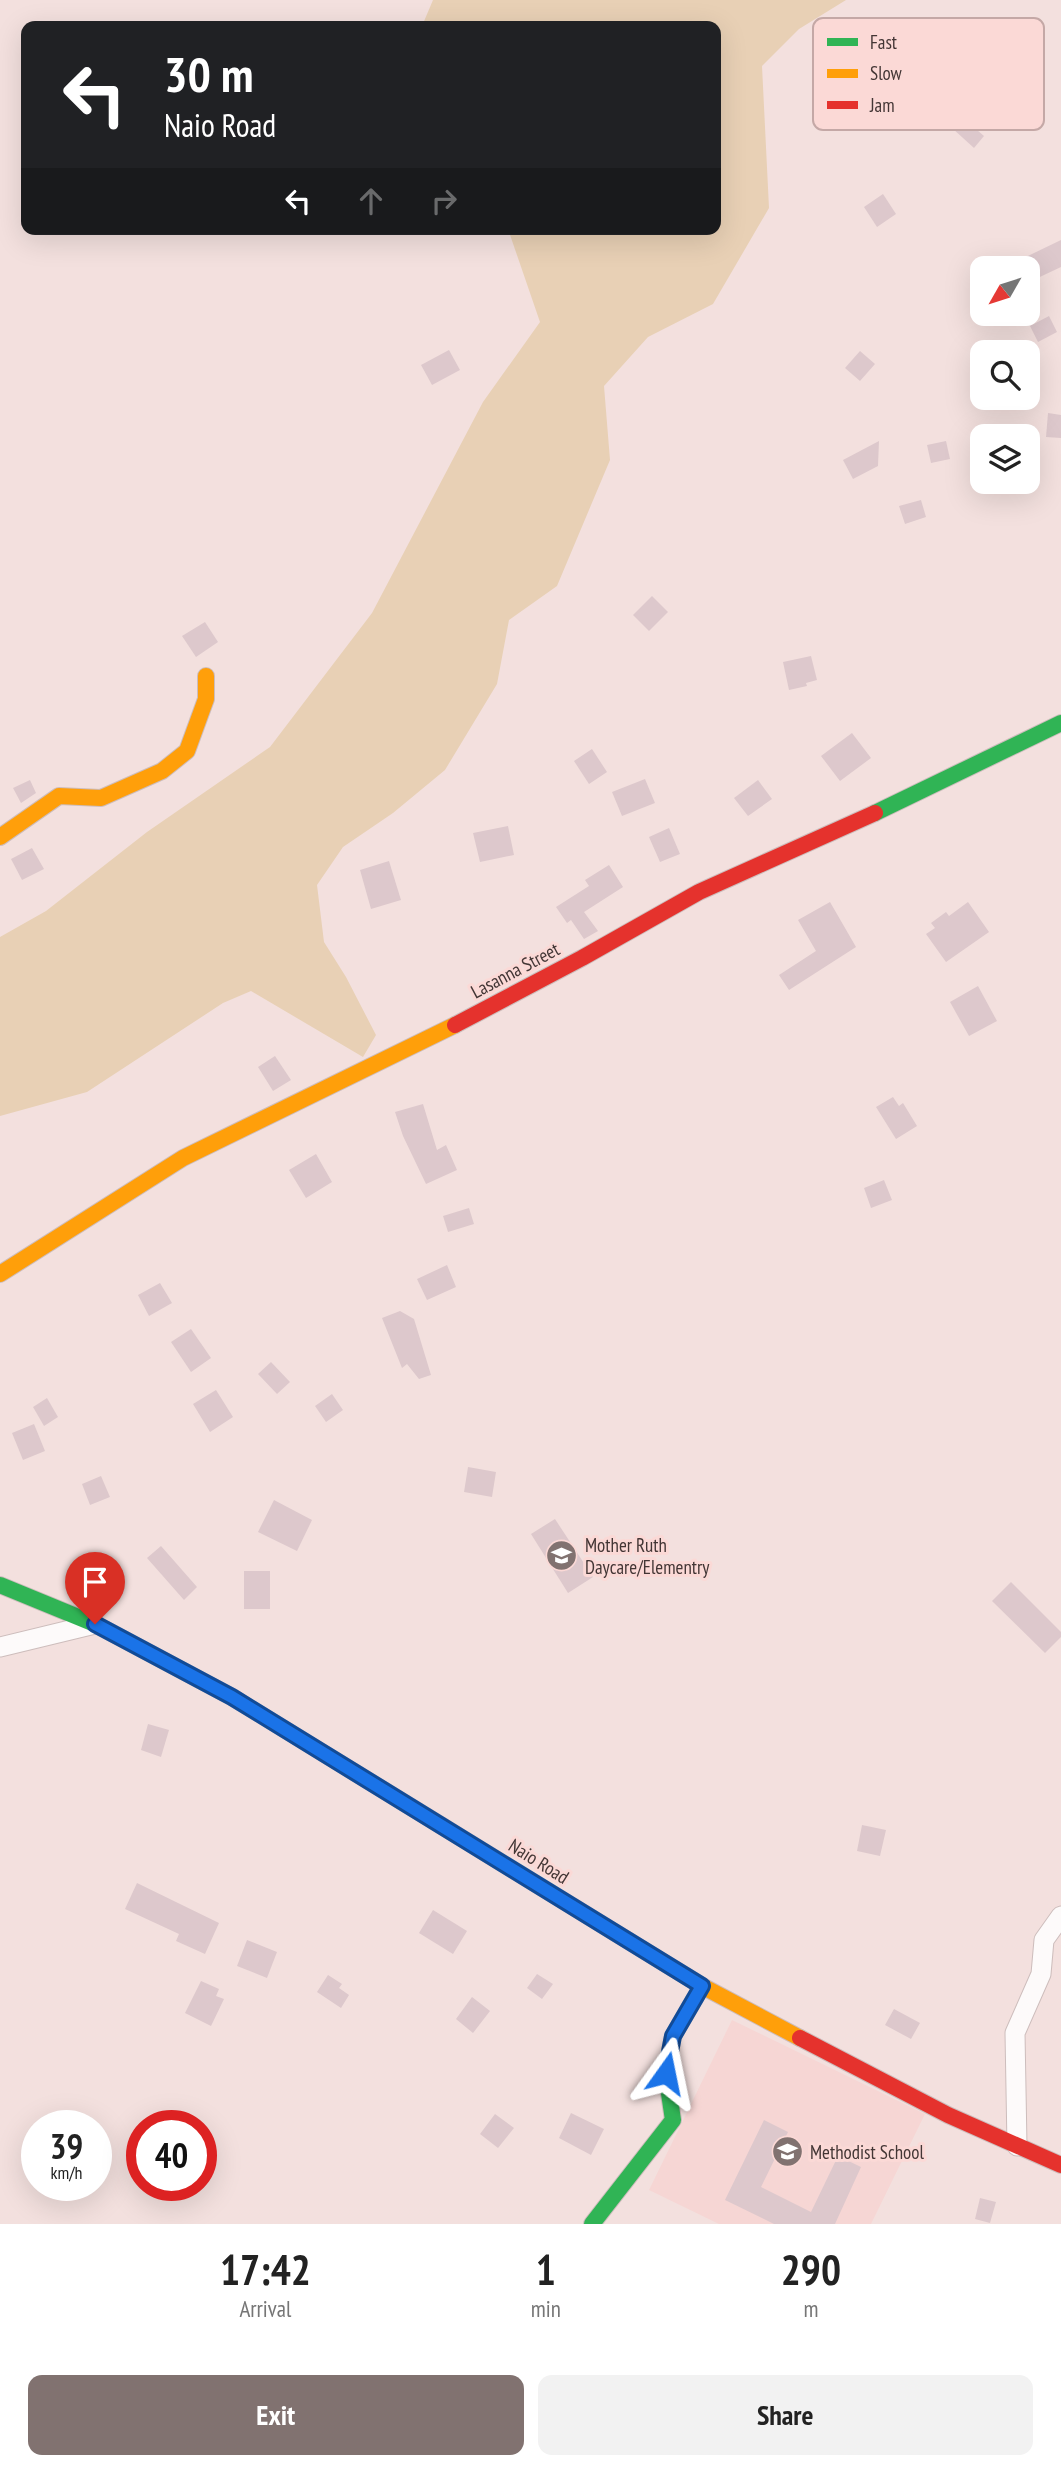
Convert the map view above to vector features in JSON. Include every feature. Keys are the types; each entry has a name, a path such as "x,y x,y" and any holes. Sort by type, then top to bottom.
{"street":[{"path":"0,837 59,796 101,798 162,771 187,751 206,699 206,676"},
{"name":"Lasanna Street","path":"0,1275 183,1157 416,1045 582,958 699,892 880,810 1061,723"},
{"name":"Naio Road","path":"0,1585 95,1624 232,1697 702,1986 948,2115 1061,2165"},
{"path":"0,1647 95,1624"},
{"path":"1017,2146 1015,2032 1041,1974 1044,1940 1061,1916"},
{"path":"592,2224 673,2120 666,2073 673,2036 702,1986"}],"shaded area":[{"path":"433,0 846,0 799,29 762,66 769,208 713,304 648,337 604,386 610,460 557,586 509,620 497,684 445,770 393,813 343,847 317,885 324,942 346,977 376,1035 363,1057 251,991 223,1003 87,1092 0,1116 0,937 46,911 147,832 270,747 372,613 483,402 540,322 510,235 721,235 721,21 424,21"},
{"name":"Methodist School","path":"732,2020 925,2114 871,2224 719,2224 649,2190"}],"building":[{"path":"954,130 977,130 984,136 974,148"},
{"path":"883,194 896,214 877,227 864,207"},
{"path":"1061,240 1061,267 1040,277 1040,256 1028,256"},
{"path":"1049,316 1057,332 1037,340 1030,326 1040,326 1040,321"},
{"path":"449,350 460,370 432,385 421,365"},
{"path":"860,351 875,364 860,381 845,368"},
{"path":"1048,413 1061,415 1061,438 1046,437"},
{"path":"879,441 878,466 853,479 843,460"},
{"path":"946,441 950,459 931,463 927,445"},
{"path":"921,500 926,517 905,524 899,506"},
{"path":"652,596 668,612 649,631 633,615"},
{"path":"205,622 218,642 196,657 182,636"},
{"path":"811,656 817,680 806,683 807,686 789,690 783,662"},
{"path":"852,733 871,758 840,781 821,756"},
{"path":"592,749 607,772 589,784 574,761"},
{"path":"645,779 655,803 622,816 612,792"},
{"path":"30,780 36,793 21,803 13,788"},
{"path":"758,780 772,799 748,816 734,798"},
{"path":"508,826 514,855 480,862 473,833"},
{"path":"669,828 680,854 660,862 649,837"},
{"path":"32,848 44,869 22,880 11,859"},
{"path":"389,861 401,900 371,909 360,870"},
{"path":"609,865 623,887 584,912 598,931 584,939 571,920 567,923 556,907 589,886 585,880"},
{"path":"830,902 856,947 789,990 779,975 816,951 798,920"},
{"path":"968,902 989,932 946,962 926,934 935,928 931,923 946,912 949,916"},
{"path":"978,986 997,1021 969,1036 950,1002"},
{"path":"275,1056 291,1080 273,1091 258,1067"},
{"path":"893,1097 899,1106 903,1103 917,1126 896,1139 876,1107"},
{"path":"423,1104 437,1150 446,1145 457,1170 426,1184 403,1136 395,1112"},
{"path":"316,1154 332,1182 306,1198 289,1170"},
{"path":"884,1180 892,1200 871,1208 864,1188"},
{"path":"469,1208 474,1224 448,1232 443,1216"},
{"path":"447,1265 456,1287 427,1300 417,1279"},
{"path":"160,1283 172,1303 149,1316 138,1295"},
{"path":"400,1311 414,1319 431,1375 419,1379 407,1364 402,1368 382,1318"},
{"path":"191,1329 211,1358 191,1372 171,1342"},
{"path":"271,1362 290,1382 277,1394 258,1374"},
{"path":"216,1390 233,1417 210,1432 193,1404"},
{"path":"332,1394 343,1410 326,1422 315,1406"},
{"path":"47,1398 58,1417 44,1426 33,1407"},
{"path":"34,1424 45,1451 23,1460 12,1433"},
{"path":"468,1467 496,1472 492,1497 464,1492"},
{"path":"101,1476 110,1497 90,1505 82,1484"},
{"path":"274,1500 312,1520 297,1551 258,1532"},
{"name":"Mother Ruth Daycare/Elementry","path":"555,1519 593,1577 568,1593 531,1534"},
{"path":"161,1546 197,1587 184,1600 147,1558"},
{"path":"244,1571 270,1571 270,1609 244,1609"},
{"path":"1011,1582 1061,1632 1061,1637 1045,1653 992,1601"},
{"path":"148,1724 169,1730 161,1757 141,1750"},
{"path":"862,1825 886,1830 880,1856 857,1851"},
{"path":"137,1883 219,1923 205,1954 176,1941 179,1934 125,1909"},
{"path":"433,1910 467,1931 453,1954 419,1933"},
{"path":"247,1940 277,1952 267,1978 237,1966"},
{"path":"537,1974 553,1984 542,1999 527,1988"},
{"path":"328,1975 342,1984 339,1988 349,1995 341,2008 317,1992"},
{"path":"201,1981 219,1989 216,1996 224,1999 211,2026 185,2013"},
{"path":"472,1997 490,2011 473,2033 456,2019"},
{"path":"894,2009 920,2023 911,2039 885,2025"},
{"path":"571,2113 604,2129 591,2155 559,2138"},
{"path":"495,2114 514,2128 498,2148 480,2134"},
{"path":"764,2120 788,2132 761,2187 811,2212 838,2156 861,2167 835,2224 774,2224 725,2200"},
{"path":"980,2198 996,2202 990,2223 975,2219"}],"traffic: fast":[{"path":"875,813 1061,723"},
{"path":"0,1585 95,1624 232,1697 442,1826"},
{"path":"592,2224 673,2120 666,2073 673,2036 702,1986"}],"traffic: slow":[{"path":"0,837 59,796 101,798 162,771 187,751 206,699 206,676"},
{"path":"0,1274 183,1158 455,1025"},
{"path":"442,1826 702,1986 800,2038"}],"traffic: jam":[{"path":"455,1025 699,892 875,813"},
{"path":"800,2038 948,2115 1061,2165"}],"place":[{"name":"Mother Ruth Daycare/Elementry","path":"562,1556"},
{"name":"Methodist School","path":"787,2152"}],"route":[{"path":"95,1624 232,1697 702,1986 673,2036 666,2073"}]}
